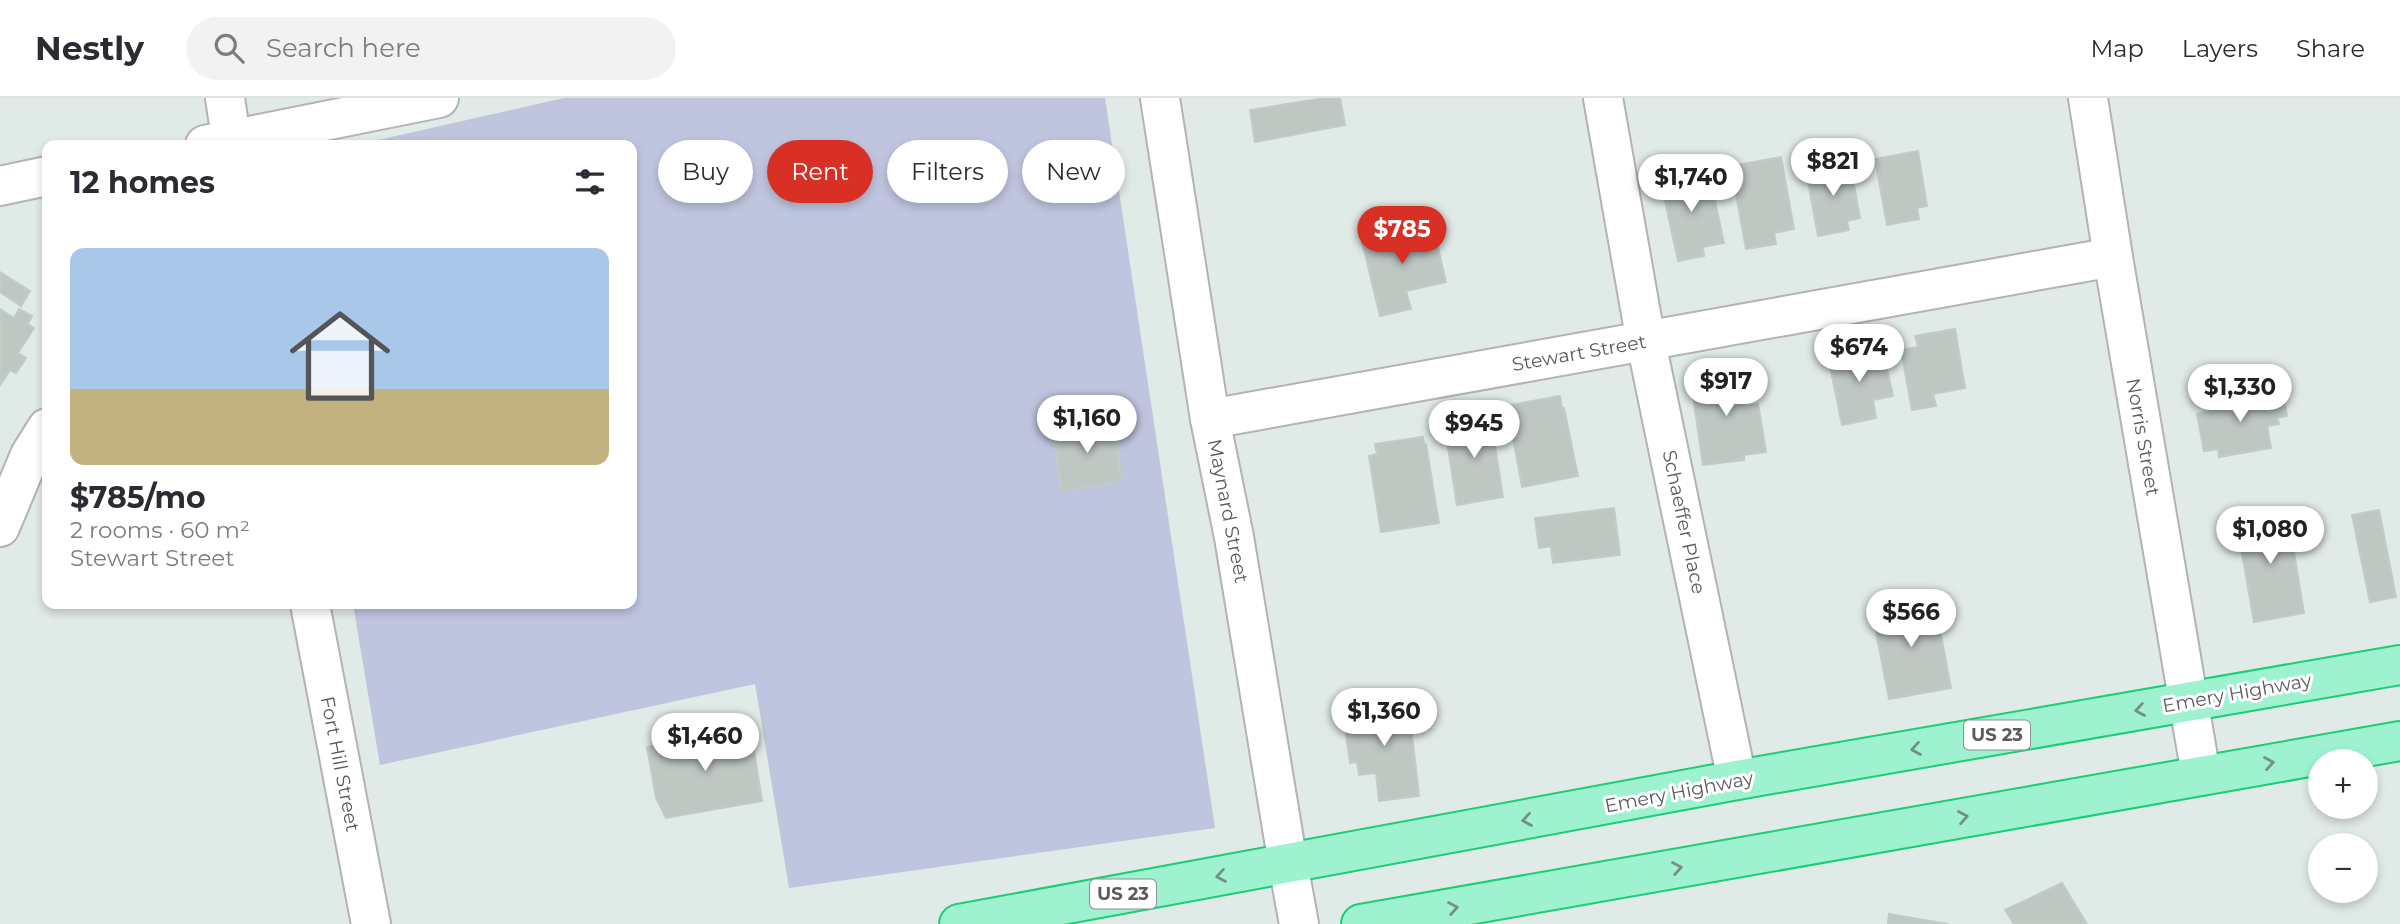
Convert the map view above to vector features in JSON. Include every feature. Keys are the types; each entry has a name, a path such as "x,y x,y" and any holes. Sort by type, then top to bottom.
{"highway":[{"name":"Emery Highway","path":"959,924 1737,780 2400,665"},
{"path":"1361,924 2400,741"}],"street":[{"path":"224,140 225,98"},
{"path":"243,140 439,98"},
{"name":"Maynard Street","path":"1160,98 1210,418 1234,537 1299,924"},
{"name":"Schaeffer Place","path":"1603,98 1646,342 1737,780"},
{"name":"Norris Street","path":"2088,98 2201,775"},
{"path":"0,186 42,177"},
{"name":"Stewart Street","path":"1210,418 2113,257"},
{"path":"0,527 30,455 42,436"},
{"name":"Fort Hill Street","path":"311,609 371,924"}],"shaded area":[{"path":"564,98 1105,98 1111,140 1022,140 1022,203 1121,203 1215,828 789,888 755,684 380,765 354,609 637,609 637,140 378,140"}],"building":[{"path":"1324,98 1340,98 1345,125 1255,142 1250,110"},
{"path":"1918,151 1927,206 1917,208 1919,219 1887,225 1875,159"},
{"path":"1781,157 1794,229 1774,233 1776,244 1746,249 1731,166"},
{"path":"1850,163 1860,218 1847,221 1849,230 1818,236 1806,171"},
{"path":"1678,169 1679,180 1709,173 1724,243 1703,247 1704,256 1678,261 1659,173"},
{"path":"1433,227 1446,282 1406,291 1411,309 1380,316 1361,237 1394,228 1395,236"},
{"path":"0,272 30,291 21,306 0,292"},
{"path":"0,309 14,318 19,309 32,316 28,324 34,328 18,353 26,358 16,373 10,370 0,385"},
{"path":"1955,329 1965,388 1933,394 1936,406 1912,410 1901,350 1918,347 1915,336"},
{"path":"1867,348 1869,358 1884,355 1893,396 1873,400 1876,418 1842,425 1828,356"},
{"path":"1741,367 1746,406 1758,404 1766,452 1744,455 1744,460 1703,465 1690,375"},
{"path":"2272,390 2275,405 2285,403 2287,416 2277,418 2279,424 2267,426 2271,448 2219,457 2218,449 2204,451 2197,414 2214,410 2212,401"},
{"path":"1560,396 1578,476 1522,487 1509,416 1513,415 1511,405"},
{"path":"1483,415 1484,422 1491,421 1503,497 1457,505 1445,429 1454,428 1453,419"},
{"path":"1112,419 1122,481 1062,491 1052,429"},
{"path":"1423,437 1439,523 1381,532 1369,456 1377,454 1375,444"},
{"path":"1614,508 1620,555 1553,563 1551,546 1539,548 1535,518"},
{"path":"2379,510 2396,597 2370,602 2352,515"},
{"path":"2287,511 2304,613 2254,622 2236,519"},
{"path":"1899,601 1901,609 1935,603 1951,688 1889,699 1871,606"},
{"path":"1408,700 1419,796 1379,801 1376,773 1359,775 1357,762 1350,763 1343,712 1381,707 1380,703"},
{"path":"750,726 762,801 666,818 656,798 647,747"},
{"path":"2062,883 2087,924 2014,924 2005,910"},
{"path":"1889,914 1948,924 1888,924"}]}
